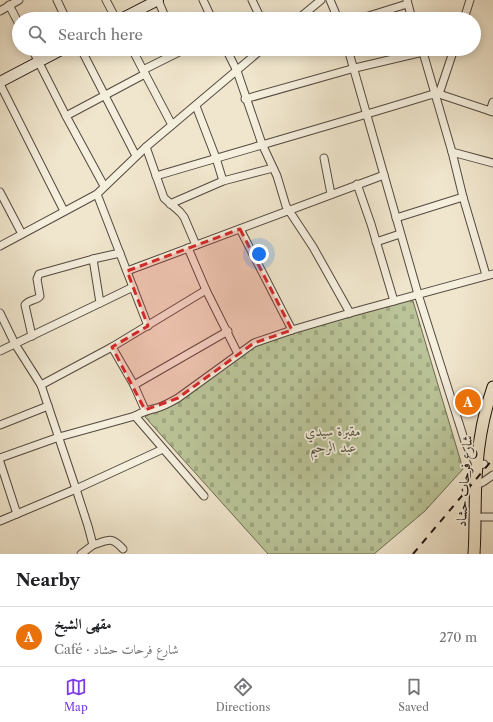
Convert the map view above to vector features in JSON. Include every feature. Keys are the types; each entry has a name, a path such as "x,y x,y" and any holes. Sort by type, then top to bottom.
{"main road":[{"name":"شارع فرحات حشاد","path":"474,554 481,435 493,387"},
{"name":"شارع فرحات حشاد","path":"480,465 493,412"},
{"name":"شارع فرحات حشاد","path":"479,484 482,517 480,554"}],"street":[{"path":"0,11 19,0"},
{"path":"57,0 63,12"},
{"path":"106,0 112,12"},
{"path":"135,12 158,0 163,12"},
{"path":"203,0 209,12"},
{"path":"252,0 258,12"},
{"path":"306,12 321,0"},
{"path":"330,0 335,12"},
{"path":"466,12 470,0"},
{"path":"379,12 407,2 410,12"},
{"path":"9,5 13,12"},
{"path":"36,56 104,186"},
{"path":"50,56 0,83 64,211"},
{"path":"84,56 136,156"},
{"path":"136,56 172,126"},
{"path":"66,116 104,96 172,56"},
{"path":"229,56 262,144 273,168 285,203 313,247 350,313"},
{"path":"0,246 97,194 146,147 254,56"},
{"path":"351,56 400,234 464,442 480,465"},
{"path":"245,99 400,56"},
{"path":"0,458 59,437 135,416 145,410 157,408 178,398 254,343 292,330 489,274 463,197 437,94 424,56"},
{"path":"437,94 451,56"},
{"path":"156,176 437,94 492,111 493,102"},
{"path":"196,106 216,158 223,181"},
{"path":"146,147 164,198 178,210 184,218 196,245"},
{"path":"452,152 493,163"},
{"path":"324,158 331,194"},
{"path":"170,204 223,181 273,168"},
{"path":"127,271 384,175"},
{"path":"357,184 394,301"},
{"path":"0,192 22,234"},
{"path":"97,194 148,326"},
{"path":"396,218 463,197"},
{"path":"240,229 292,330"},
{"path":"376,242 400,234"},
{"path":"188,248 206,290 228,331 238,354"},
{"path":"32,336 25,304 29,301 37,299 40,296 37,278 39,274 120,253"},
{"path":"93,259 100,303"},
{"path":"0,351 132,287"},
{"path":"40,385 112,347 206,290"},
{"path":"0,313 15,344 40,385 59,437 93,546"},
{"path":"134,385 228,331"},
{"path":"112,347 134,385 145,410"},
{"path":"0,425 48,406"},
{"path":"135,416 204,496"},
{"path":"0,521 163,450"},
{"path":"0,462 17,514"},
{"path":"479,484 493,475"},
{"path":"482,517 493,517"},
{"path":"81,554 93,546 109,540 116,541 124,548"}],"highlighted area":[{"path":"240,229 292,330 254,343 178,398 145,410 112,347 148,326 127,271"}],"green space":[{"name":"مقبرة سيدي عبد الرحيم","path":"407,298 413,301 463,469 425,511 374,554 268,554 145,417 254,343"}],"railway":[{"path":"413,554 493,459"}],"place":[{"name":"مقهى الشيخ","path":"468,402"}]}
